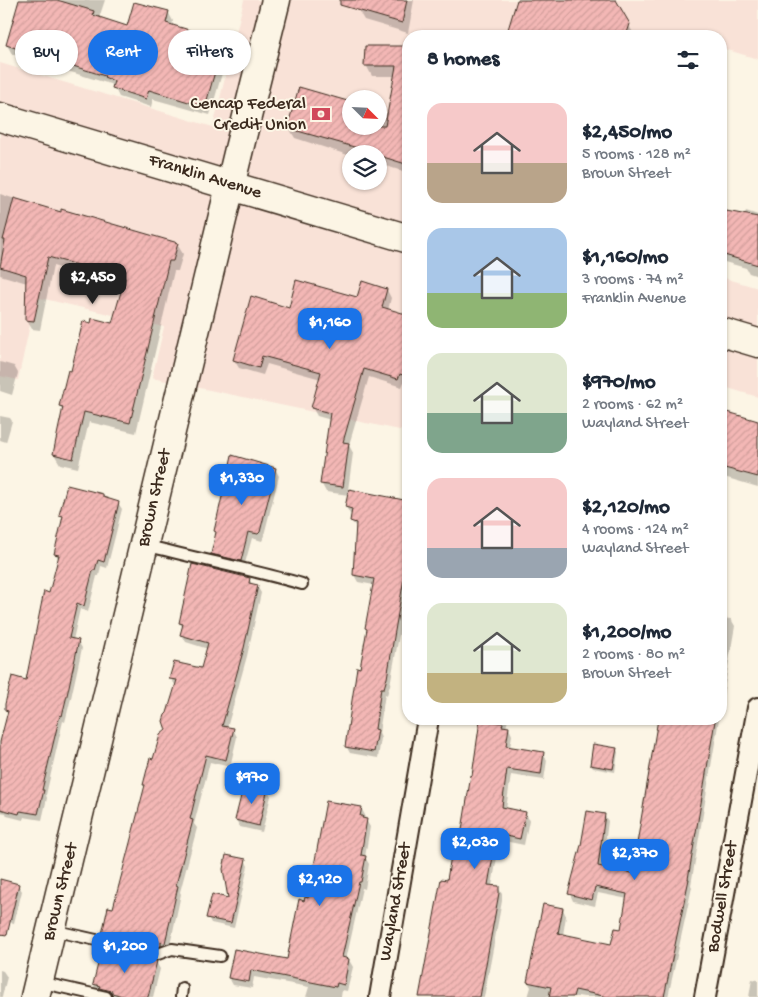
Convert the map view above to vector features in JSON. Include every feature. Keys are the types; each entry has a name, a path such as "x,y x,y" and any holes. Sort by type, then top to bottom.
{"main road":[{"name":"Brown Street","path":"37,990 276,0"},
{"name":"Franklin Avenue","path":"0,117 402,237"},
{"path":"727,334 758,343"}],"street":[{"name":"Bodwell Street","path":"705,997 758,708"},
{"name":"Wayland Street","path":"380,997 427,725"}],"lane":[{"path":"144,545 196,558 226,563 302,584"},
{"path":"52,930 158,954 172,949 220,956"},
{"path":"37,990 106,997"}],"shaded area":[{"path":"244,0 758,0 758,59 727,50 727,30 402,30 402,431 152,378 164,327 36,297 18,380 0,376 0,63 15,68 15,75 40,75 213,127 226,75 251,75 251,30 237,30"},
{"path":"727,279 758,288 758,397 727,388"}],"building":[{"path":"19,0 57,0 94,11 93,15 127,26 134,2 169,11 166,23 189,30 168,30 168,75 214,75 205,107 149,90 146,99 112,88 114,81 102,75 158,75 158,30 88,30 88,71 78,68 78,30 15,30 15,48 6,45"},
{"path":"340,0 407,0 402,23 340,5"},
{"path":"517,0 616,0 630,24 628,30 508,30"},
{"path":"365,46 402,46 402,163 387,158 387,145 347,145 287,128 299,87 342,99 342,135 388,135 388,110 396,66 364,66"},
{"path":"14,198 61,212 61,209 178,243 173,261 169,261 130,423 84,412 73,459 53,454 63,407 59,406 68,370 71,371 83,321 91,323 92,318 112,323 125,278 48,257 34,321 25,320 26,275 0,267 5,240 3,240"},
{"path":"727,211 758,217 758,265 727,256"},
{"path":"296,280 357,297 362,281 387,289 382,307 402,313 402,375 400,374 398,379 364,369 343,442 349,443 343,487 320,484 330,413 311,408 321,372 262,356 259,368 233,360 251,296 289,308"},
{"path":"727,412 758,421 758,477 727,469"},
{"path":"232,455 276,468 260,532 258,534 248,532 241,561 211,554 216,532 214,531 225,484 223,480 225,471 229,469"},
{"path":"67,485 103,494 103,497 119,502 104,562 98,560 95,570 93,570 84,606 77,603 69,638 79,640 62,716 60,715 42,790 44,790 38,814 20,811 19,814 0,809 0,742 8,711 5,710 5,704 12,676 26,680 44,591 49,593 59,555 54,554 63,516 59,515"},
{"path":"349,489 402,500 402,590 387,678 384,688 381,688 375,729 378,730 374,752 345,747 357,667 360,668 374,579 353,575 356,523 350,521 352,509 345,507"},
{"path":"192,564 250,578 249,583 258,585 244,648 222,726 234,728 226,760 206,755 190,819 193,820 176,885 178,886 165,943 161,942 161,946 158,947 102,934 108,907 113,908 145,785 143,785 150,758 153,759 160,735 166,730 163,721 177,680 169,679 174,662 201,668 208,643 180,635 183,624 179,623"},
{"path":"479,725 502,725 509,727 506,746 544,752 541,774 507,769 502,807 526,812 520,839 497,834 488,885 499,886 499,893 480,997 419,997 441,879 447,880 454,837 460,838"},
{"path":"657,725 714,725 689,879 664,997 608,997 575,990 573,997 549,997 551,987 527,982 543,904 563,908 558,933 611,944 615,928 621,929 627,894 595,887 592,900 568,894 581,845 587,811 605,814 598,866 632,873"},
{"path":"593,744 617,748 613,769 590,765"},
{"path":"244,784 268,788 259,826 235,820"},
{"path":"326,801 362,807 360,816 367,819 361,855 366,856 342,957 349,959 344,985 337,983 336,987 251,970 249,982 228,978 234,949 287,959 299,899 304,901 305,897 308,898"},
{"path":"226,855 246,859 231,923 206,918 212,894 228,898 223,869"},
{"path":"0,879 19,884 7,935 0,934"},
{"path":"102,948 157,961 148,997 126,997 99,988 100,986 93,984"}],"place":[{"name":"Cencap Federal Credit Union","path":"321,114"}]}
